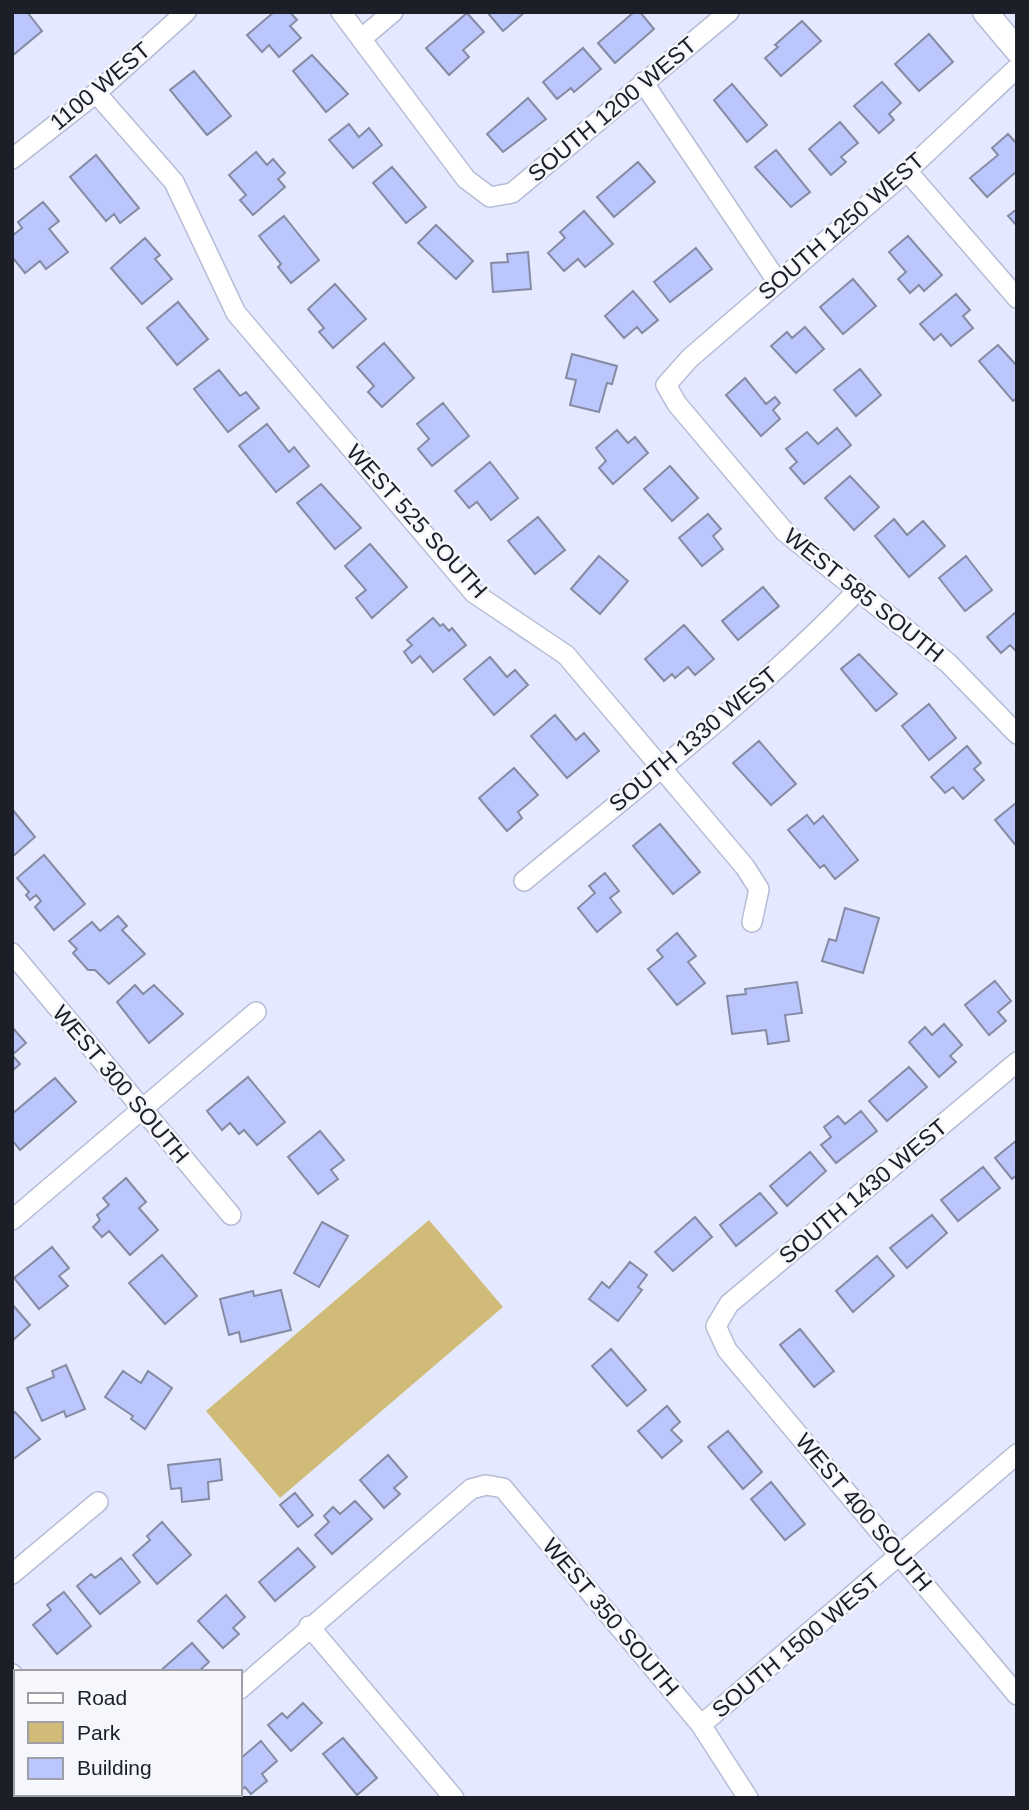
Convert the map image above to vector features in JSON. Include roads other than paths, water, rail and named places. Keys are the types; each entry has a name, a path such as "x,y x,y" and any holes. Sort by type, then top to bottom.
{"street":[{"name":"1100 WEST","path":"12,159 96,93 186,12"},
{"path":"341,12 361,39 393,12"},
{"name":"SOUTH 1200 WEST","path":"361,39 466,180 490,197 512,192 729,12"},
{"path":"985,12 1017,50"},
{"name":"SOUTH 1250 WEST","path":"666,385 690,358 907,171 1017,68"},
{"path":"643,82 777,281"},
{"name":"WEST 525 SOUTH","path":"96,93 174,182 236,313 474,593 566,655 745,867 759,890 752,922"},
{"path":"907,171 1017,298"},
{"name":"WEST 585 SOUTH","path":"666,385 677,404 785,532 948,663 1017,734"},
{"name":"SOUTH 1330 WEST","path":"524,881 814,636 857,592"},
{"name":"WEST 300 SOUTH","path":"12,953 231,1214"},
{"path":"12,1220 256,1012"},
{"name":"SOUTH 1430 WEST","path":"716,1326 729,1304 1017,1062"},
{"name":"WEST 400 SOUTH","path":"716,1326 727,1350 1017,1695"},
{"name":"SOUTH 1500 WEST","path":"701,1726 1017,1454"},
{"name":"WEST 350 SOUTH","path":"309,1626 471,1489 486,1485 503,1488 701,1726 748,1798"},
{"path":"12,1574 98,1502"},
{"path":"242,1687 309,1626 454,1798"}]}
